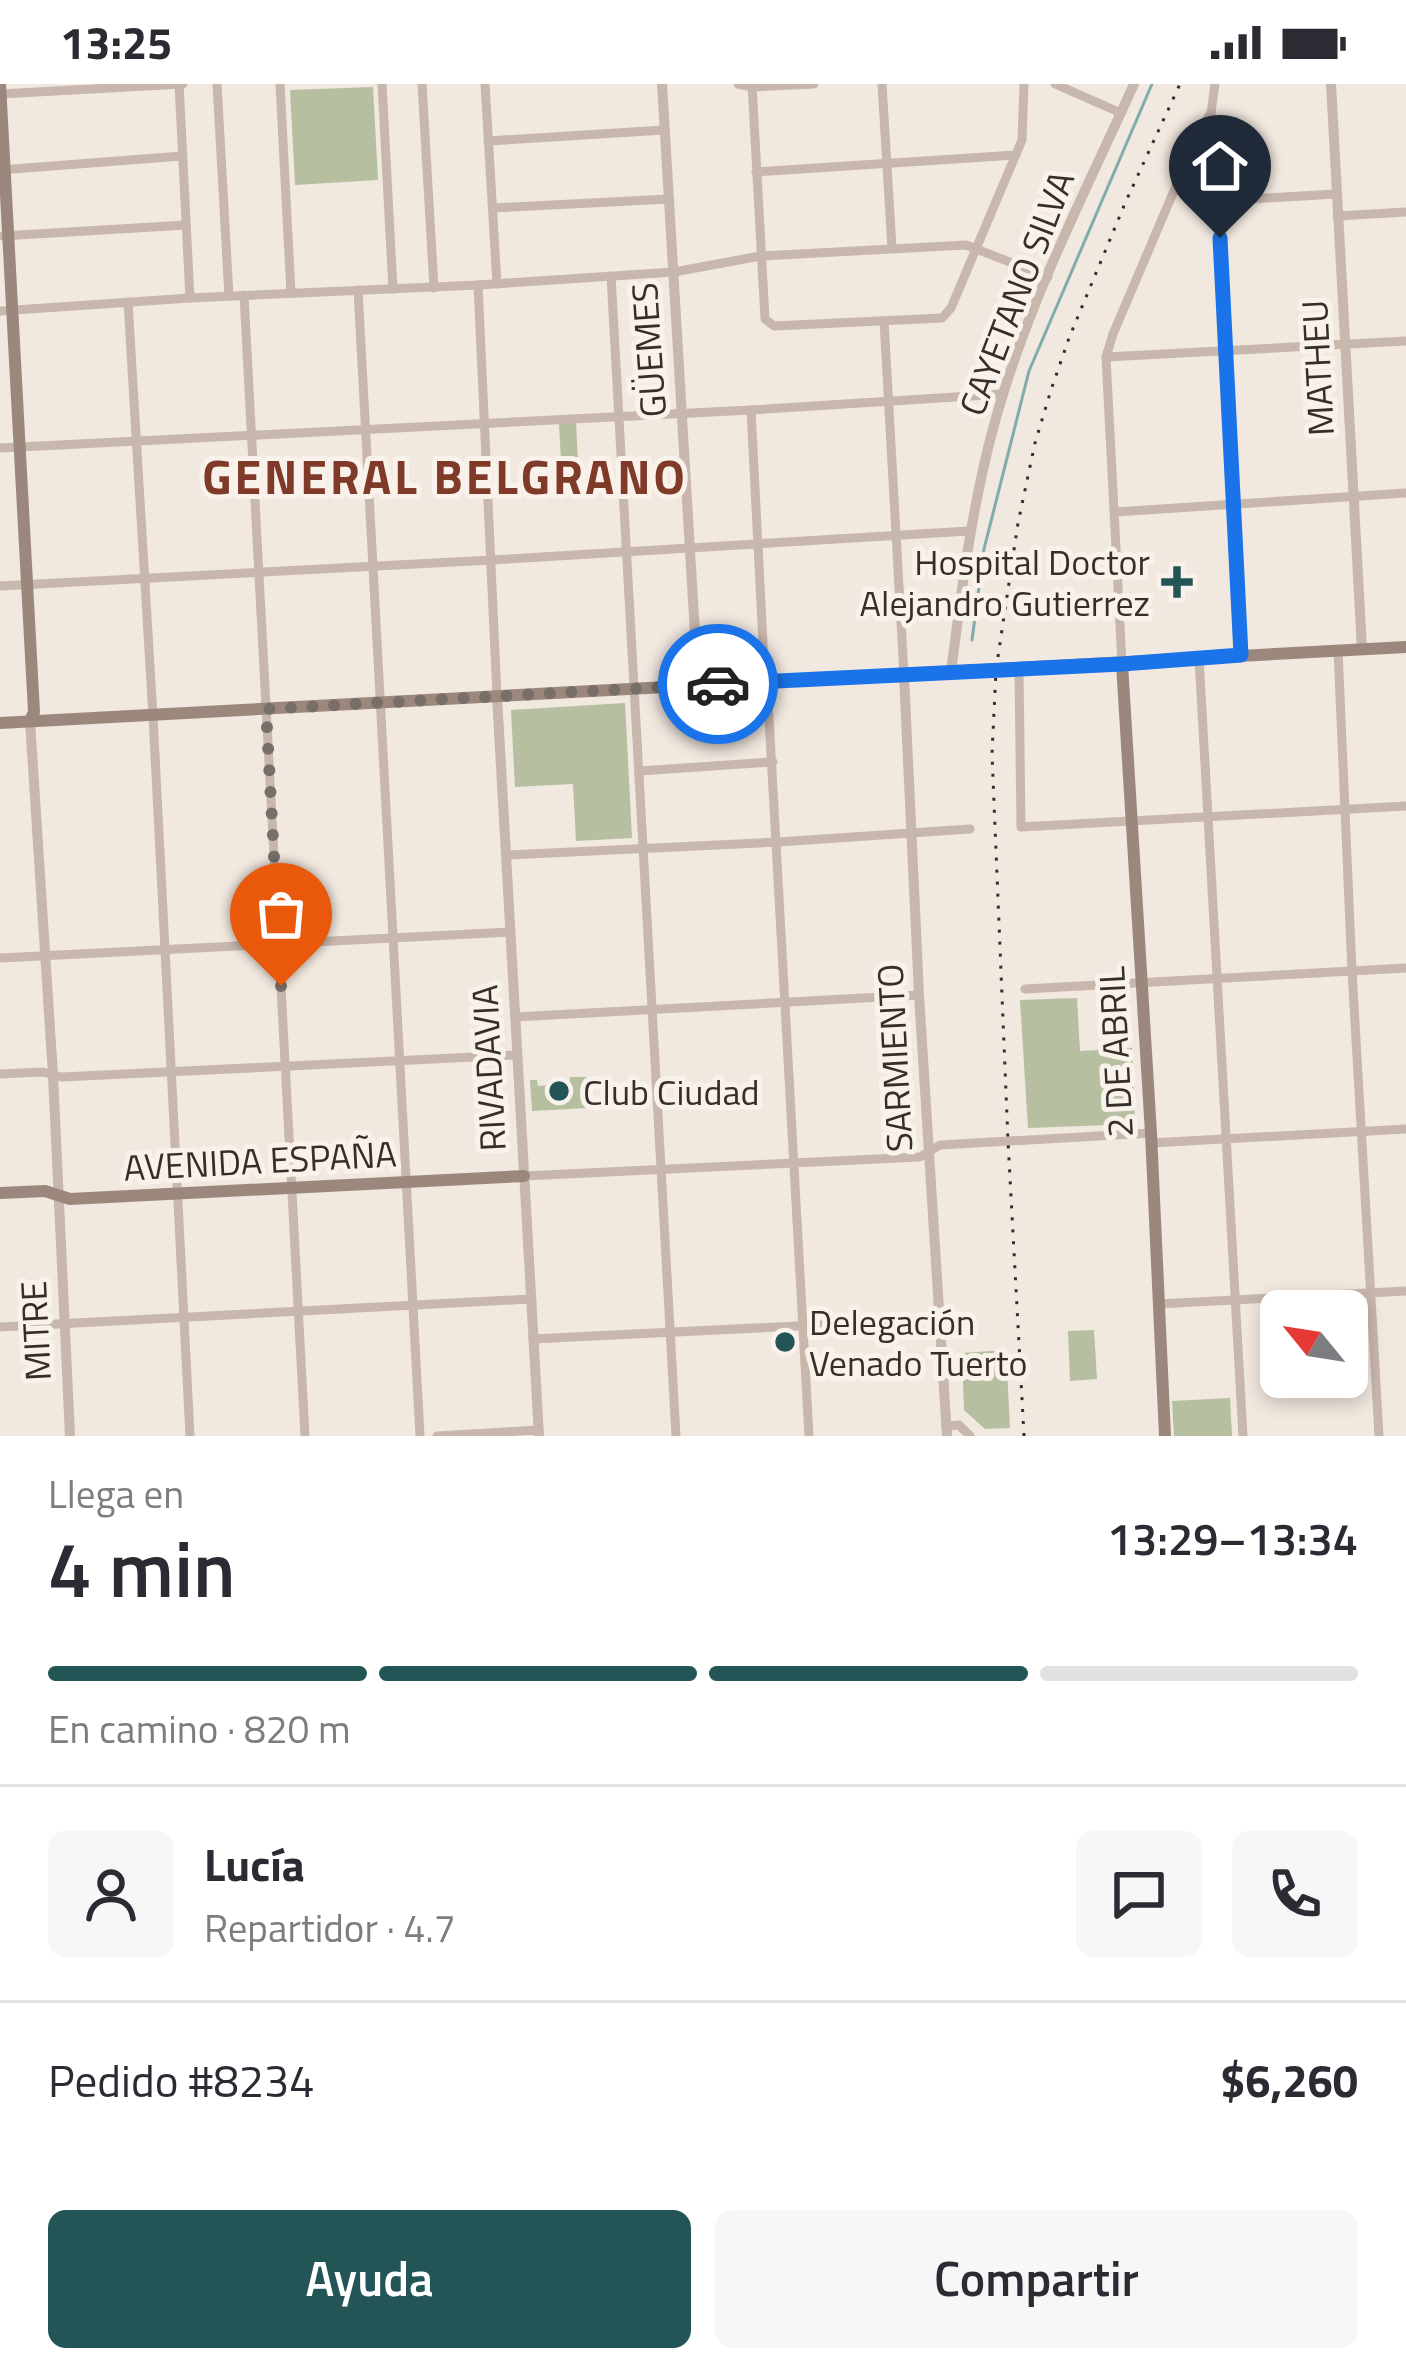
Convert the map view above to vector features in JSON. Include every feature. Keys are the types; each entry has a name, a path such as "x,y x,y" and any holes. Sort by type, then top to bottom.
{"main road":[{"path":"0,84 10,447 23,585 25,710 30,721"},
{"path":"0,209 5,235"},
{"path":"0,723 1406,647"},
{"name":"2 DE ABRIL","path":"1122,664 1165,1436"},
{"name":"AVENIDA ESPAÑA","path":"0,1193 45,1191 70,1199 524,1176"}],"street":[{"path":"0,94 180,84 190,298"},
{"path":"217,84 229,296"},
{"path":"280,84 291,293"},
{"path":"382,84 393,289"},
{"path":"422,84 434,288"},
{"path":"485,84 497,284"},
{"name":"GÜEMES","path":"662,84 698,685"},
{"path":"738,84 814,84"},
{"path":"882,84 892,248"},
{"path":"752,86 765,319 774,326 942,318 951,308 1022,140 1024,84"},
{"path":"1055,84 1121,113"},
{"name":"CAYETANO SILVA","path":"951,672 969,531 1003,394 1048,277 1134,84"},
{"path":"1215,84 1211,113 1241,655"},
{"path":"1331,84 1343,84"},
{"name":"MATHEU","path":"1331,84 1362,649"},
{"path":"1122,664 1106,357 1211,113"},
{"path":"488,141 664,130"},
{"path":"756,172 1016,155"},
{"path":"2,169 182,156"},
{"path":"1217,201 1336,194"},
{"path":"493,208 668,199"},
{"path":"1337,216 1406,212"},
{"path":"5,235 186,225"},
{"path":"6,311 674,272 760,256 966,245 1048,277"},
{"path":"611,276 676,1436"},
{"path":"478,285 497,696"},
{"path":"358,290 420,1436"},
{"path":"244,295 305,1436"},
{"path":"128,302 190,1436"},
{"path":"884,321 904,675"},
{"path":"1106,357 1406,341"},
{"path":"10,447 1003,394"},
{"path":"751,410 809,1436"},
{"path":"1115,512 1406,493"},
{"path":"0,586 969,531"},
{"path":"1338,650 1379,1436"},
{"path":"1199,658 1243,1436"},
{"path":"1019,669 1021,827 1406,806"},
{"name":"SARMIENTO","path":"904,675 946,1431"},
{"name":"RIVADAVIA","path":"497,696 538,1433"},
{"name":"MITRE","path":"30,721 70,1436"},
{"path":"639,771 773,762"},
{"path":"506,855 970,829"},
{"path":"0,958 510,932"},
{"path":"1025,989 1406,968"},
{"path":"515,1017 919,995"},
{"path":"0,1074 43,1072 62,1077 517,1055"},
{"path":"524,1176 920,1157 940,1145 1227,1139 1406,1129"},
{"path":"1158,1304 1406,1291"},
{"path":"0,1327 530,1299"},
{"path":"533,1339 939,1319"},
{"path":"946,1431 958,1425 970,1436"},
{"path":"437,1436 538,1433"}],"green space":[{"path":"373,87 378,180 295,185 290,90"},
{"path":"576,423 578,460 561,461 559,424"},
{"path":"625,703 632,838 576,841 573,784 515,787 511,710"},
{"path":"1077,998 1080,1051 1132,1048 1135,1124 1028,1128 1020,1000"},
{"name":"Club Ciudad","path":"570,1077 587,1077 588,1108 532,1111 530,1080 552,1089 569,1088"},
{"path":"1094,1330 1097,1379 1070,1381 1068,1331"},
{"path":"1006,1350 1010,1428 985,1429 964,1410 962,1353"},
{"path":"1230,1398 1232,1436 1174,1436 1172,1401"}],"waterway":[{"path":"972,640 984,549 1029,371 1152,84"}],"railway":[{"path":"1024,1436 992,754 996,670 1018,523 1051,390 1126,201 1180,84"}],"way so far":[{"path":"281,986 266,709 718,684"}],"place":[{"name":"Hospital Doctor Alejandro Gutierrez","path":"1177,582"},
{"name":"Club Ciudad","path":"559,1091"},
{"name":"Delegación Venado Tuerto","path":"785,1342"}],"district":[{"name":"GENERAL BELGRANO","path":"445,476"}],"route":[{"path":"718,684 1241,655 1220,238"}]}
